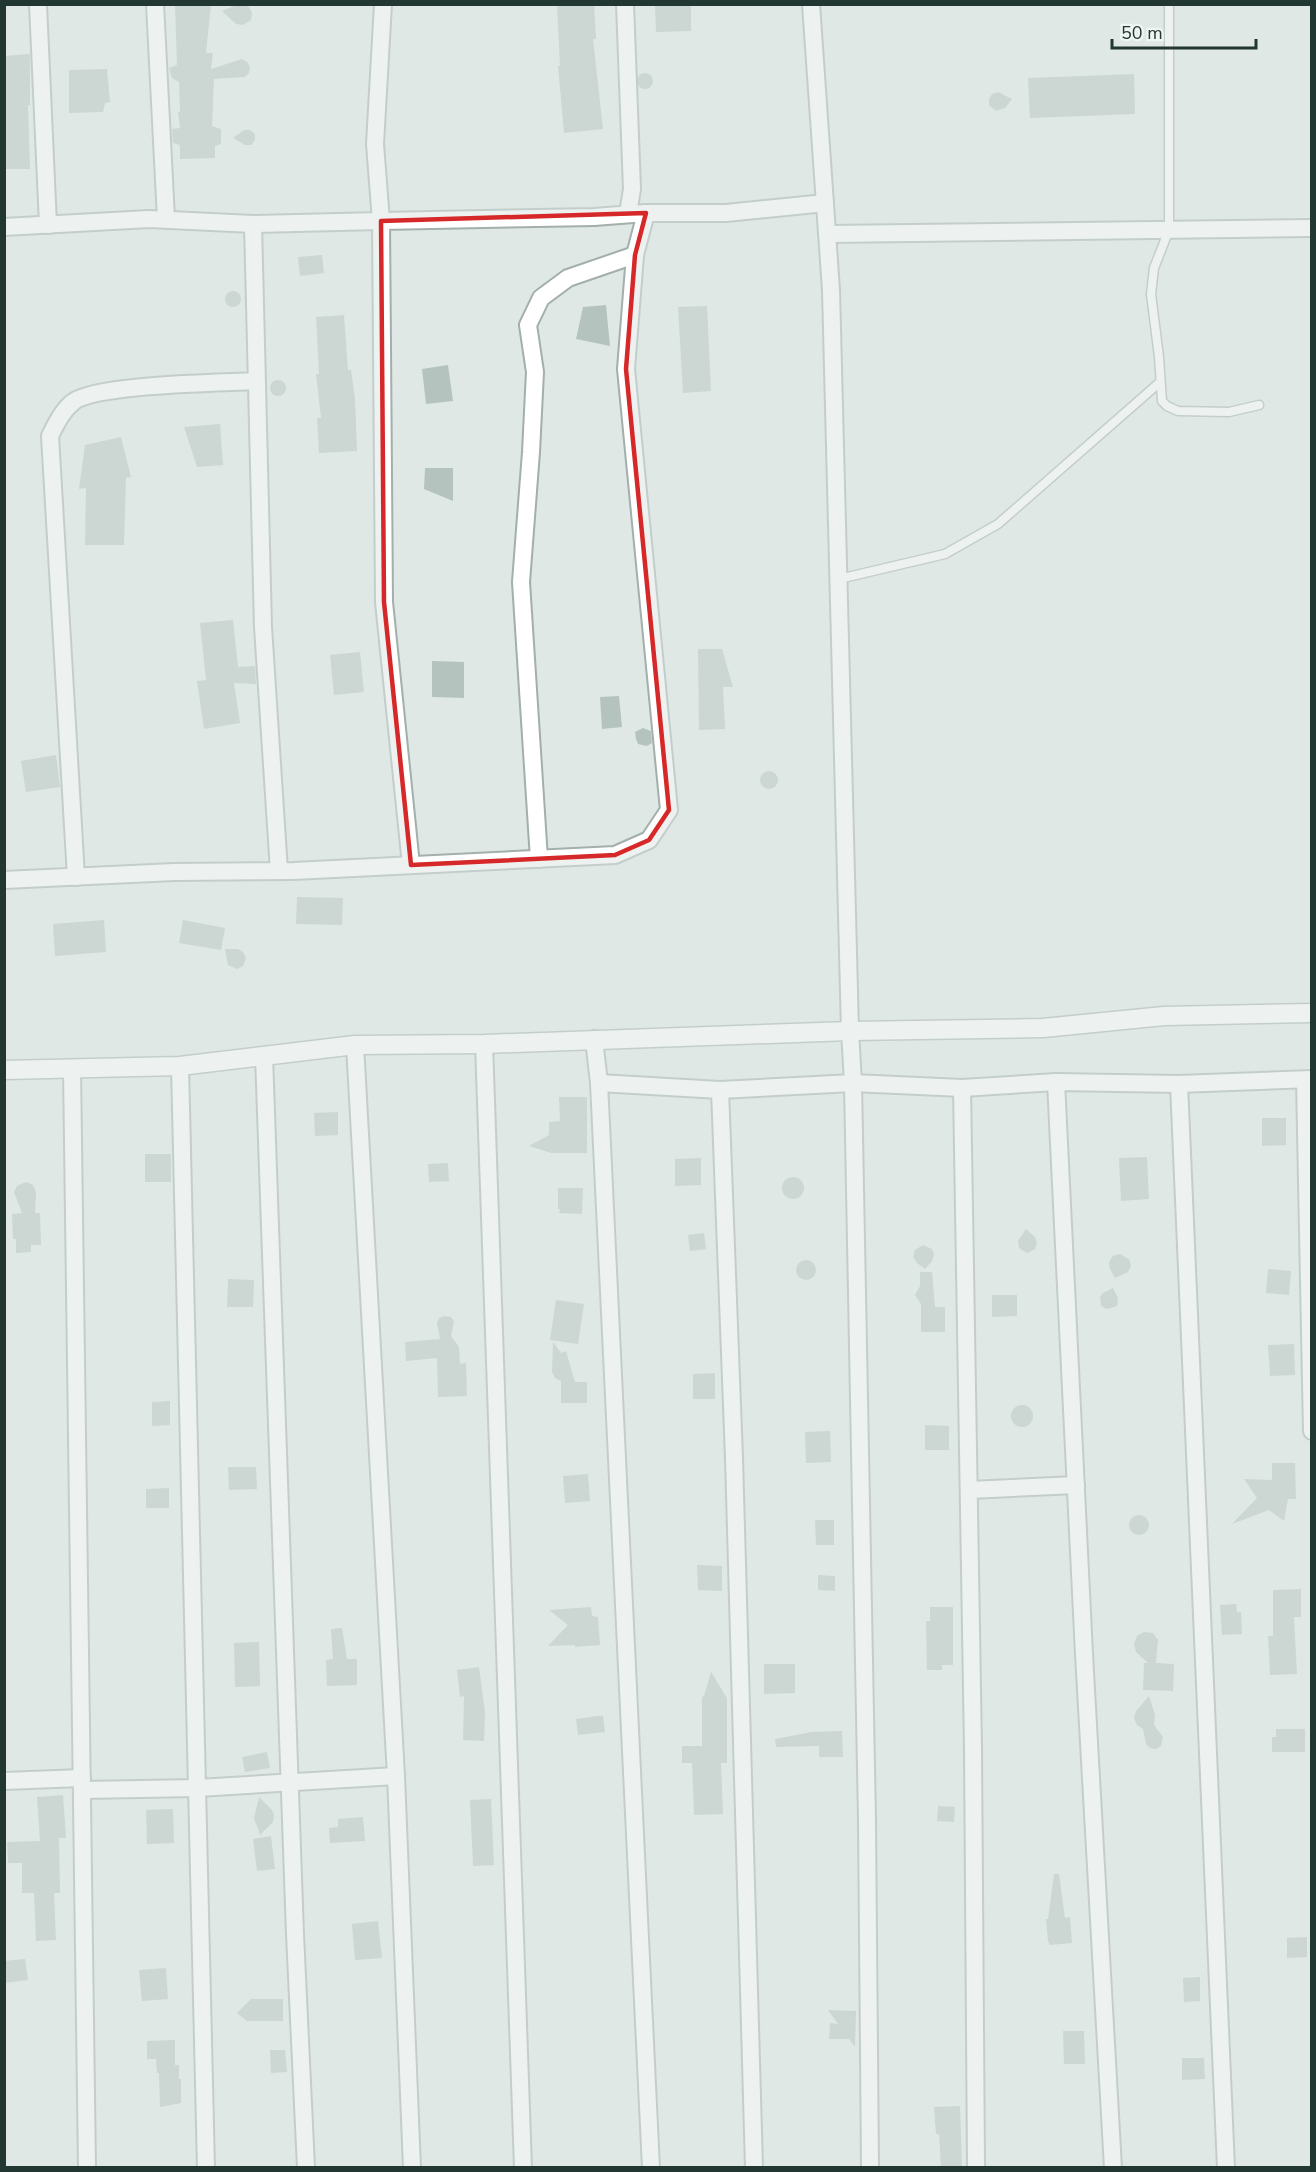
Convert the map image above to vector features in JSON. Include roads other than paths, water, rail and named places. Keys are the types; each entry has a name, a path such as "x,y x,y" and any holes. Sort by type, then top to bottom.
{"street":[{"path":"38,4 48,225"},
{"path":"155,4 166,219"},
{"path":"383,4 375,144 381,221 384,602 411,865"},
{"path":"625,4 632,189 628,214"},
{"path":"811,4 831,290 853,1083 867,1820 870,2168"},
{"path":"4,227 166,219 254,224 594,218 646,213 726,213 825,203"},
{"path":"4,880 174,872 279,871 615,855 649,840 669,810 626,369 635,255 646,213"},
{"path":"254,224 263,627 279,871"},
{"path":"827,234 1311,228"},
{"path":"539,859 521,582 535,372 528,325 541,298 568,278 635,255"},
{"path":"76,877 50,436 60,416 75,400 95,394 156,386 256,381"},
{"path":"4,1070 180,1066 355,1045 484,1044 850,1031 1043,1028 1164,1016 1311,1013"},
{"path":"594,1040 598,1083 651,2168"},
{"path":"484,1044 523,2168"},
{"path":"355,1045 396,1776 412,2168"},
{"path":"264,1056 289,1783 306,2168"},
{"path":"180,1066 206,2168"},
{"path":"72,1068 87,2168"},
{"path":"598,1083 720,1090 853,1083 962,1088 1056,1082 1179,1084 1308,1080 1311,1431"},
{"path":"1056,1082 1113,2168"},
{"path":"1179,1084 1226,2168"},
{"path":"962,1088 976,2168"},
{"path":"720,1090 734,1458 754,2168"},
{"path":"969,1491 1076,1485"},
{"path":"4,1781 198,1788 396,1776"}],"lane":[{"path":"1170,4 1169,230 1154,268 1151,294 1162,401 1178,411 1229,412 1259,405"},
{"path":"839,579 945,554 998,525 1159,383"}]}
